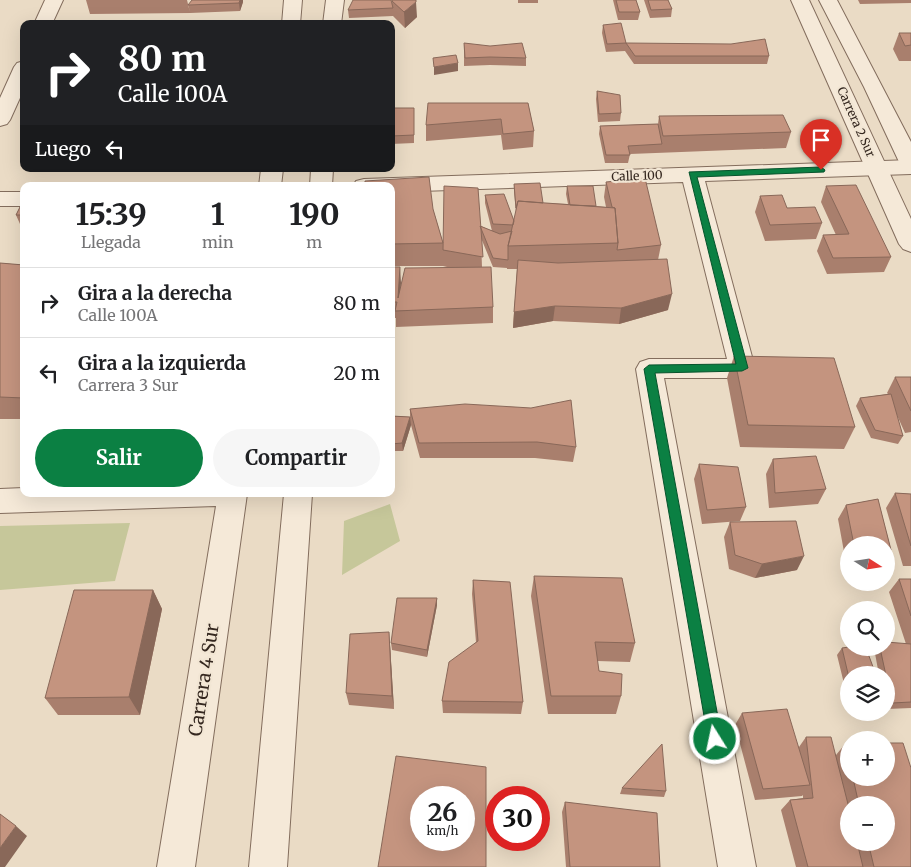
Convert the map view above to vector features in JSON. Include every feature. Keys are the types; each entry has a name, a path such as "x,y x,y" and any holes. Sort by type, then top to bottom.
{"street":[{"path":"45,20 54,0"},
{"path":"291,20 293,0"},
{"path":"332,20 335,0"},
{"name":"Carrera 2 Sur","path":"800,0 911,244"},
{"path":"828,0 911,165"},
{"path":"0,120 20,76"},
{"name":"Calle 100","path":"395,185 876,168 911,165"},
{"path":"692,174 742,368 649,369 737,867"},
{"path":"0,199 20,198"},
{"path":"0,502 34,497"},
{"name":"Carrera 4 Sur","path":"176,867 232,497"},
{"path":"268,867 298,497"}],"green space":[{"path":"390,504 400,541 342,575 344,521"},
{"path":"130,523 115,581 0,590 0,526"}],"building":[{"path":"192,0 240,0 239,3 188,5"},
{"path":"353,0 391,0 393,8 348,10"},
{"path":"392,0 416,0 416,2 404,12"},
{"path":"616,0 636,0 640,12 619,12"},
{"path":"648,0 668,0 672,9 651,10"},
{"path":"621,23 626,43 607,44 603,25"},
{"path":"899,33 911,33 911,45 905,46"},
{"path":"765,39 769,56 635,56 626,43 731,44"},
{"path":"464,43 490,46 522,43 526,58 465,58"},
{"path":"456,55 458,63 434,67 433,58"},
{"path":"597,91 620,95 621,113 599,114"},
{"path":"428,103 528,103 534,131 503,134 501,119 426,125"},
{"path":"395,108 414,108 414,135 395,136"},
{"path":"783,115 791,132 663,136 659,116"},
{"path":"658,124 662,144 628,146 630,155 606,155 600,126"},
{"path":"429,177 433,209 443,243 395,244 395,182 365,181"},
{"path":"645,178 661,245 617,250 615,208 612,207 606,182"},
{"path":"540,183 543,203 518,201 516,208 514,184"},
{"path":"856,185 891,257 833,258 823,235 849,234 826,186"},
{"path":"444,186 478,188 483,257 443,250"},
{"path":"567,186 593,186 596,206 570,205"},
{"path":"504,194 514,221 513,225 493,224 485,195"},
{"path":"782,195 787,208 815,207 822,223 770,225 760,196"},
{"path":"518,201 615,208 618,243 508,246"},
{"path":"20,207 20,215 16,215"},
{"path":"480,226 500,234 512,231 508,246 508,260 493,258"},
{"path":"667,259 672,294 621,308 555,306 514,312 518,260 558,263"},
{"path":"0,263 20,265 20,398 0,397"},
{"path":"395,267 400,267 398,298 405,268 491,267 493,307 395,311 397,302 395,302"},
{"path":"734,356 834,358 855,427 748,425"},
{"path":"895,377 911,377 911,411"},
{"path":"891,394 903,436 875,430 860,398"},
{"path":"571,400 576,447 537,442 419,443 410,409 465,404 531,408"},
{"path":"395,416 410,417 402,443 395,444"},
{"path":"816,456 826,489 775,493 773,459"},
{"path":"699,464 738,467 746,507 707,510"},
{"path":"895,493 911,494 911,546"},
{"path":"878,499 887,536 852,536 846,505"},
{"path":"796,521 804,556 762,564 735,555 730,522"},
{"path":"534,576 622,578 635,643 595,642 599,671 622,674 621,696 551,696"},
{"path":"899,579 911,579 911,616"},
{"path":"473,580 510,582 523,702 442,701 449,662 478,641"},
{"path":"74,590 153,590 129,697 45,698"},
{"path":"397,598 437,598 427,650 391,643"},
{"path":"389,632 392,696 346,693 350,634"},
{"path":"895,643 911,644 911,702 895,703 895,666 884,666 882,656 895,656"},
{"path":"844,656 869,656 873,666 846,666"},
{"path":"787,709 810,785 763,789 742,713"},
{"path":"806,737 831,737 840,772 840,786 843,786 846,796 840,796 840,851 859,851 863,867 808,867 790,800 813,798"},
{"path":"895,743 903,743 911,768 911,867 874,867 870,851 895,851 895,796 857,796 855,786 895,786"},
{"path":"662,744 666,791 622,788"},
{"path":"396,756 486,767 486,867 378,867"},
{"path":"565,802 657,813 660,867 570,867"},
{"path":"0,814 16,826 0,848"}],"route":[{"path":"715,739 649,369 742,368 692,174 821,170"}]}
